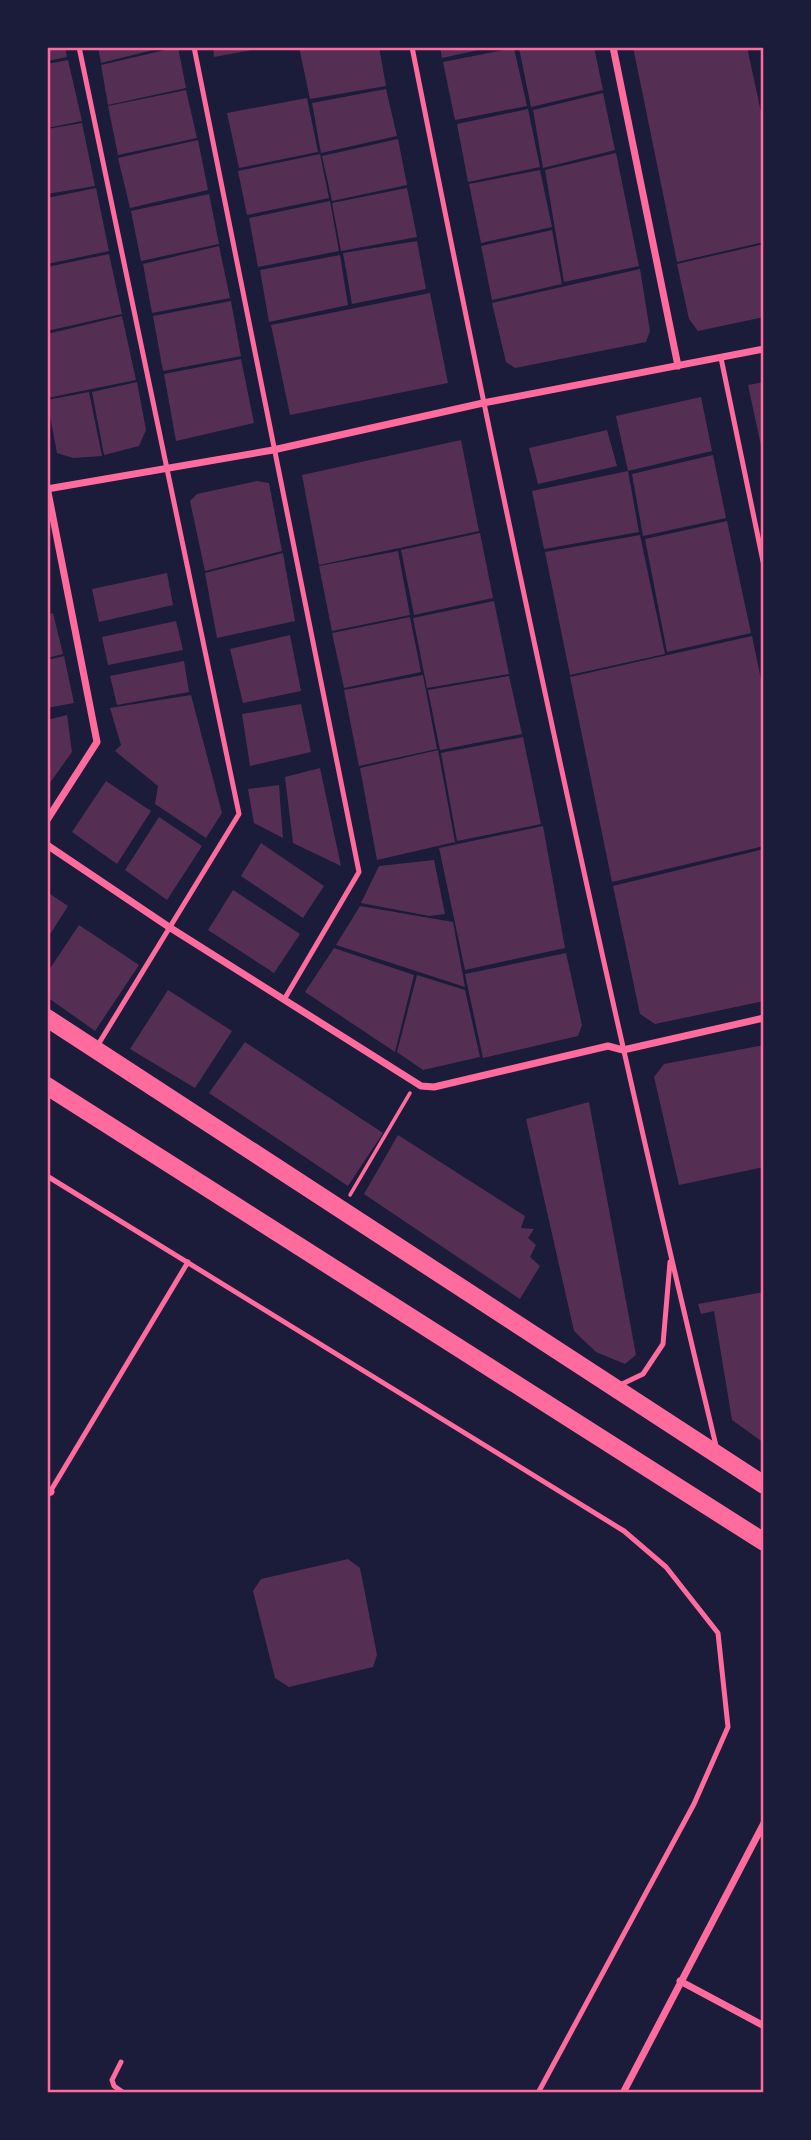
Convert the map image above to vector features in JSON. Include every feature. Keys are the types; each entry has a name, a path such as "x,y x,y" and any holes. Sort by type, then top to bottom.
{"main road":[{"path":"47,1018 764,1485"},
{"path":"47,1086 764,1542"}],"street":[{"path":"612,47 678,366"},
{"path":"47,820 97,742 47,488 273,450 483,403 764,349"},
{"path":"47,845 415,1085 434,1087 608,1046 623,1050 764,1018"},
{"path":"623,2093 764,1823"},
{"path":"680,1981 764,2026"}],"lane":[{"path":"79,47 239,814 95,1050"},
{"path":"194,47 359,872 285,998"},
{"path":"412,47 483,403 623,1050 718,1454"},
{"path":"721,358 764,566"},
{"path":"47,1176 624,1531 666,1567 718,1633 728,1727 694,1804 538,2093"},
{"path":"616,1387 643,1374 663,1344 670,1255"},
{"path":"48,1493 188,1262"},
{"path":"121,2062 112,2080 114,2086 124,2093"}],"path":[{"path":"341,1211 415,1085"}],"building":[{"path":"47,47 65,47 67,57 47,61"},
{"path":"98,47 161,47 161,48 101,63"},
{"path":"178,47 186,88 108,105 101,65"},
{"path":"213,47 257,47 257,49 214,57"},
{"path":"299,47 379,47 386,86 310,99"},
{"path":"440,47 488,47 488,48 442,58"},
{"path":"594,47 603,90 531,107 519,48"},
{"path":"633,47 747,47 764,126 764,242 677,262"},
{"path":"514,48 527,106 455,120 443,62"},
{"path":"68,60 82,121 47,128 47,64"},
{"path":"386,89 397,136 321,153 312,103"},
{"path":"186,90 197,138 118,155 108,106"},
{"path":"603,93 615,150 543,168 533,110"},
{"path":"307,98 318,152 239,168 227,113"},
{"path":"528,109 540,167 468,182 457,124"},
{"path":"82,123 95,186 47,194 47,129"},
{"path":"398,139 407,185 332,201 322,156"},
{"path":"198,140 208,190 130,208 118,158"},
{"path":"616,153 639,266 564,282 545,170"},
{"path":"320,154 329,198 247,215 238,171"},
{"path":"540,170 552,227 481,243 469,184"},
{"path":"96,188 109,251 47,264 47,198"},
{"path":"407,188 417,237 341,251 332,203"},
{"path":"209,194 219,244 141,261 131,211"},
{"path":"330,201 339,251 258,267 249,218"},
{"path":"552,230 562,284 492,300 481,246"},
{"path":"417,241 426,289 352,304 343,253"},
{"path":"764,244 764,317 698,331 689,319 677,264"},
{"path":"219,246 230,298 152,313 143,264"},
{"path":"109,254 122,314 47,331 47,267"},
{"path":"340,255 348,305 269,322 260,270"},
{"path":"640,269 650,331 646,342 515,368 506,362 492,303"},
{"path":"430,293 448,383 290,415 271,325"},
{"path":"231,301 241,356 163,371 153,316"},
{"path":"122,316 136,380 47,398 47,334"},
{"path":"241,359 254,423 176,441 164,374"},
{"path":"137,382 146,430 139,446 104,455 92,392"},
{"path":"764,382 764,455 763,455 748,385"},
{"path":"89,392 102,456 73,458 57,453 47,400"},
{"path":"701,397 712,451 628,471 616,416"},
{"path":"607,430 617,466 538,484 529,448"},
{"path":"461,440 479,531 319,565 302,475"},
{"path":"713,455 726,518 643,536 632,474"},
{"path":"628,471 639,532 544,549 532,491"},
{"path":"257,481 269,483 282,551 205,571 190,501 197,494"},
{"path":"727,521 751,633 667,652 645,539"},
{"path":"480,533 493,598 414,615 401,550"},
{"path":"640,535 665,654 570,675 545,552"},
{"path":"398,551 410,615 332,631 319,566"},
{"path":"283,553 295,621 217,638 205,573"},
{"path":"167,573 173,605 99,622 92,589"},
{"path":"494,601 509,674 427,688 413,618"},
{"path":"53,613 63,654 47,658 47,615"},
{"path":"410,617 421,672 344,688 332,633"},
{"path":"176,621 183,650 108,665 102,637"},
{"path":"290,635 301,691 243,703 230,649"},
{"path":"752,636 764,694 764,846 612,882 570,677"},
{"path":"64,656 74,703 47,708 47,660"},
{"path":"184,661 189,692 117,705 110,676"},
{"path":"423,675 437,749 359,766 344,690"},
{"path":"509,676 522,734 440,750 428,690"},
{"path":"191,695 222,813 206,838 155,804 158,786 115,751 121,745 110,708"},
{"path":"301,704 311,752 250,766 242,714"},
{"path":"67,715 72,752 47,787 47,720"},
{"path":"523,737 541,824 457,841 441,753"},
{"path":"438,750 455,842 377,860 360,768"},
{"path":"320,768 341,866 293,843 285,777"},
{"path":"106,781 151,811 117,864 72,832"},
{"path":"279,785 283,838 254,823 248,789"},
{"path":"159,817 202,846 167,900 125,870"},
{"path":"543,826 565,948 465,970 439,848"},
{"path":"261,843 324,886 303,918 241,876"},
{"path":"764,849 764,1001 655,1024 640,1014 613,886"},
{"path":"434,860 445,914 429,916 361,903 379,866"},
{"path":"233,890 300,934 274,973 208,930"},
{"path":"47,892 68,906 47,939"},
{"path":"360,906 453,922 465,987 336,945"},
{"path":"79,925 139,965 95,1031 47,997 47,973"},
{"path":"334,948 414,975 395,1052 305,992"},
{"path":"566,953 582,1025 578,1036 483,1058 465,974"},
{"path":"417,975 465,990 480,1057 423,1070 397,1052"},
{"path":"168,990 232,1031 195,1088 130,1049"},
{"path":"245,1042 383,1133 348,1186 209,1093"},
{"path":"764,1045 764,1167 679,1185 654,1077 664,1064"},
{"path":"589,1102 636,1355 625,1364 596,1352 574,1331 526,1119"},
{"path":"398,1135 525,1216 521,1228 534,1229 528,1238 536,1245 530,1257 540,1266 520,1299 364,1194"},
{"path":"764,1292 764,1443 732,1420 714,1311 701,1314 698,1304"},
{"path":"348,1559 360,1568 377,1655 373,1667 289,1687 275,1678 253,1591 261,1579"}]}
